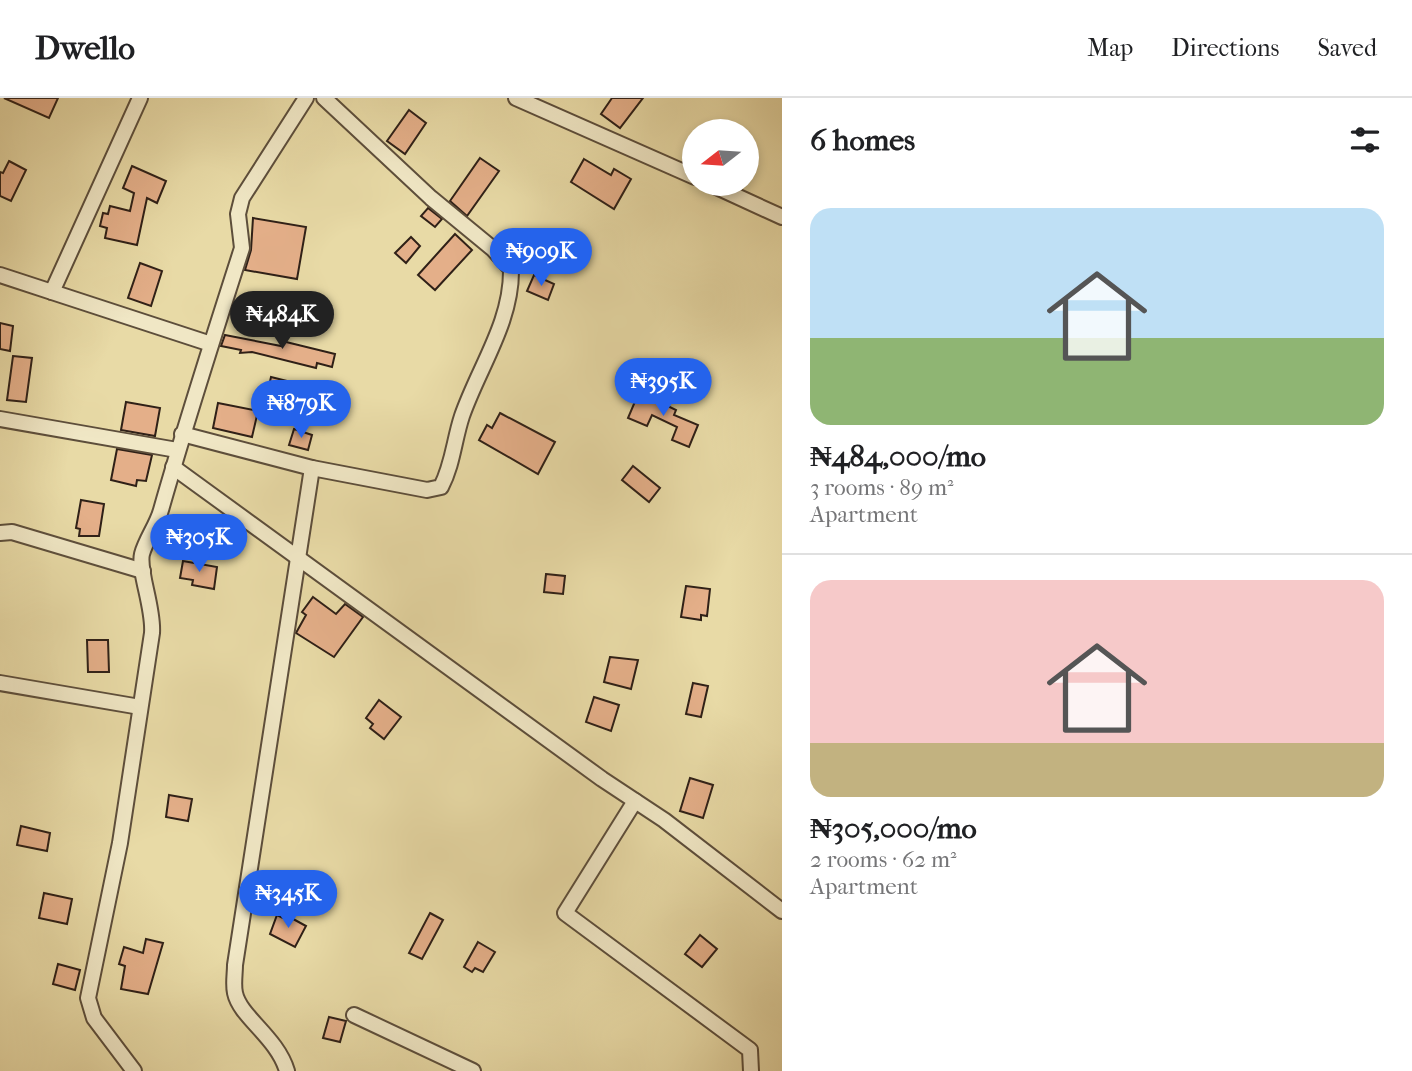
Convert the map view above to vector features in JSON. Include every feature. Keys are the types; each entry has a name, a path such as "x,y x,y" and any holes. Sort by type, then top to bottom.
{"street":[{"path":"52,292 140,98"},
{"path":"134,1071 94,1018 88,998 120,843 154,617 143,571 142,552 160,514 177,450 242,248 239,214 242,198 306,98"},
{"path":"182,434 312,468 427,490 441,487 452,466 462,417 492,347 511,292 511,269 493,249 431,198 324,98"},
{"path":"516,98 682,171"},
{"path":"735,196 782,218"},
{"path":"0,275 211,344"},
{"path":"0,419 177,450"},
{"path":"173,467 635,801 782,911"},
{"path":"287,1071 276,1044 243,1009 235,994 235,965 312,468"},
{"path":"0,533 12,532 117,566 143,571"},
{"path":"0,684 140,707"},
{"path":"635,801 565,913 750,1050 751,1071"},
{"path":"354,1016 473,1071"}],"building":[{"path":"4,98 58,98 49,118"},
{"path":"612,98 643,98 620,128 601,114"},
{"path":"409,110 426,123 405,154 387,141"},
{"path":"480,158 499,171 467,216 450,201"},
{"path":"584,159 611,175 614,169 631,179 614,209 571,182"},
{"path":"9,161 26,170 11,201 0,196 0,172 3,173"},
{"path":"132,166 166,181 157,203 147,198 137,245 105,238 107,228 100,226 103,213 108,214 110,206 130,211 134,193 123,188"},
{"path":"428,208 442,219 435,227 421,216"},
{"path":"253,218 306,227 297,279 245,270 251,250"},
{"path":"455,234 472,250 435,290 418,275"},
{"path":"411,237 420,246 406,263 395,253"},
{"path":"140,263 162,271 151,306 128,298"},
{"path":"534,275 554,284 548,300 527,291"},
{"path":"0,323 13,326 10,351 0,349"},
{"path":"225,335 281,346 282,341 335,354 332,367 317,363 316,368 252,352 240,353 241,350 221,346"},
{"path":"13,356 32,358 26,402 7,400"},
{"path":"271,377 287,381 282,399 267,395"},
{"path":"639,392 676,410 674,415 698,425 689,447 672,440 677,427 652,415 647,426 628,418"},
{"path":"126,402 160,408 155,436 121,430"},
{"path":"218,403 258,411 252,437 213,428"},
{"path":"500,413 555,442 538,474 479,440 487,425 492,428"},
{"path":"294,429 312,435 308,450 289,445"},
{"path":"117,449 152,455 146,481 137,480 136,486 111,480"},
{"path":"633,466 660,488 649,502 622,480"},
{"path":"81,500 104,504 99,536 79,536 80,529 76,528"},
{"path":"183,561 217,567 214,589 192,585 193,580 180,578"},
{"path":"546,574 565,576 563,594 544,592"},
{"path":"686,586 710,589 707,616 701,615 701,620 681,617"},
{"path":"313,597 336,614 345,604 363,617 334,657 296,633 306,615 302,612"},
{"path":"87,640 108,640 109,672 88,672"},
{"path":"610,657 638,660 631,689 604,682"},
{"path":"693,683 708,686 701,717 686,714"},
{"path":"594,697 619,705 611,731 586,722"},
{"path":"379,700 401,717 384,739 370,728 373,724 366,718"},
{"path":"690,778 713,785 703,818 680,811"},
{"path":"169,795 192,799 188,821 166,817"},
{"path":"21,826 50,833 47,851 17,845"},
{"path":"44,893 72,899 67,924 39,918"},
{"path":"430,913 443,920 422,959 409,953"},
{"path":"284,914 306,926 295,947 270,934 277,915 283,918"},
{"path":"700,935 717,949 702,967 685,954"},
{"path":"146,939 163,943 148,994 121,989 125,966 119,964 124,947 143,953"},
{"path":"478,942 495,952 483,972 475,968 472,972 464,967"},
{"path":"58,964 80,970 75,990 53,984"},
{"path":"329,1017 346,1021 340,1042 323,1038"}]}
